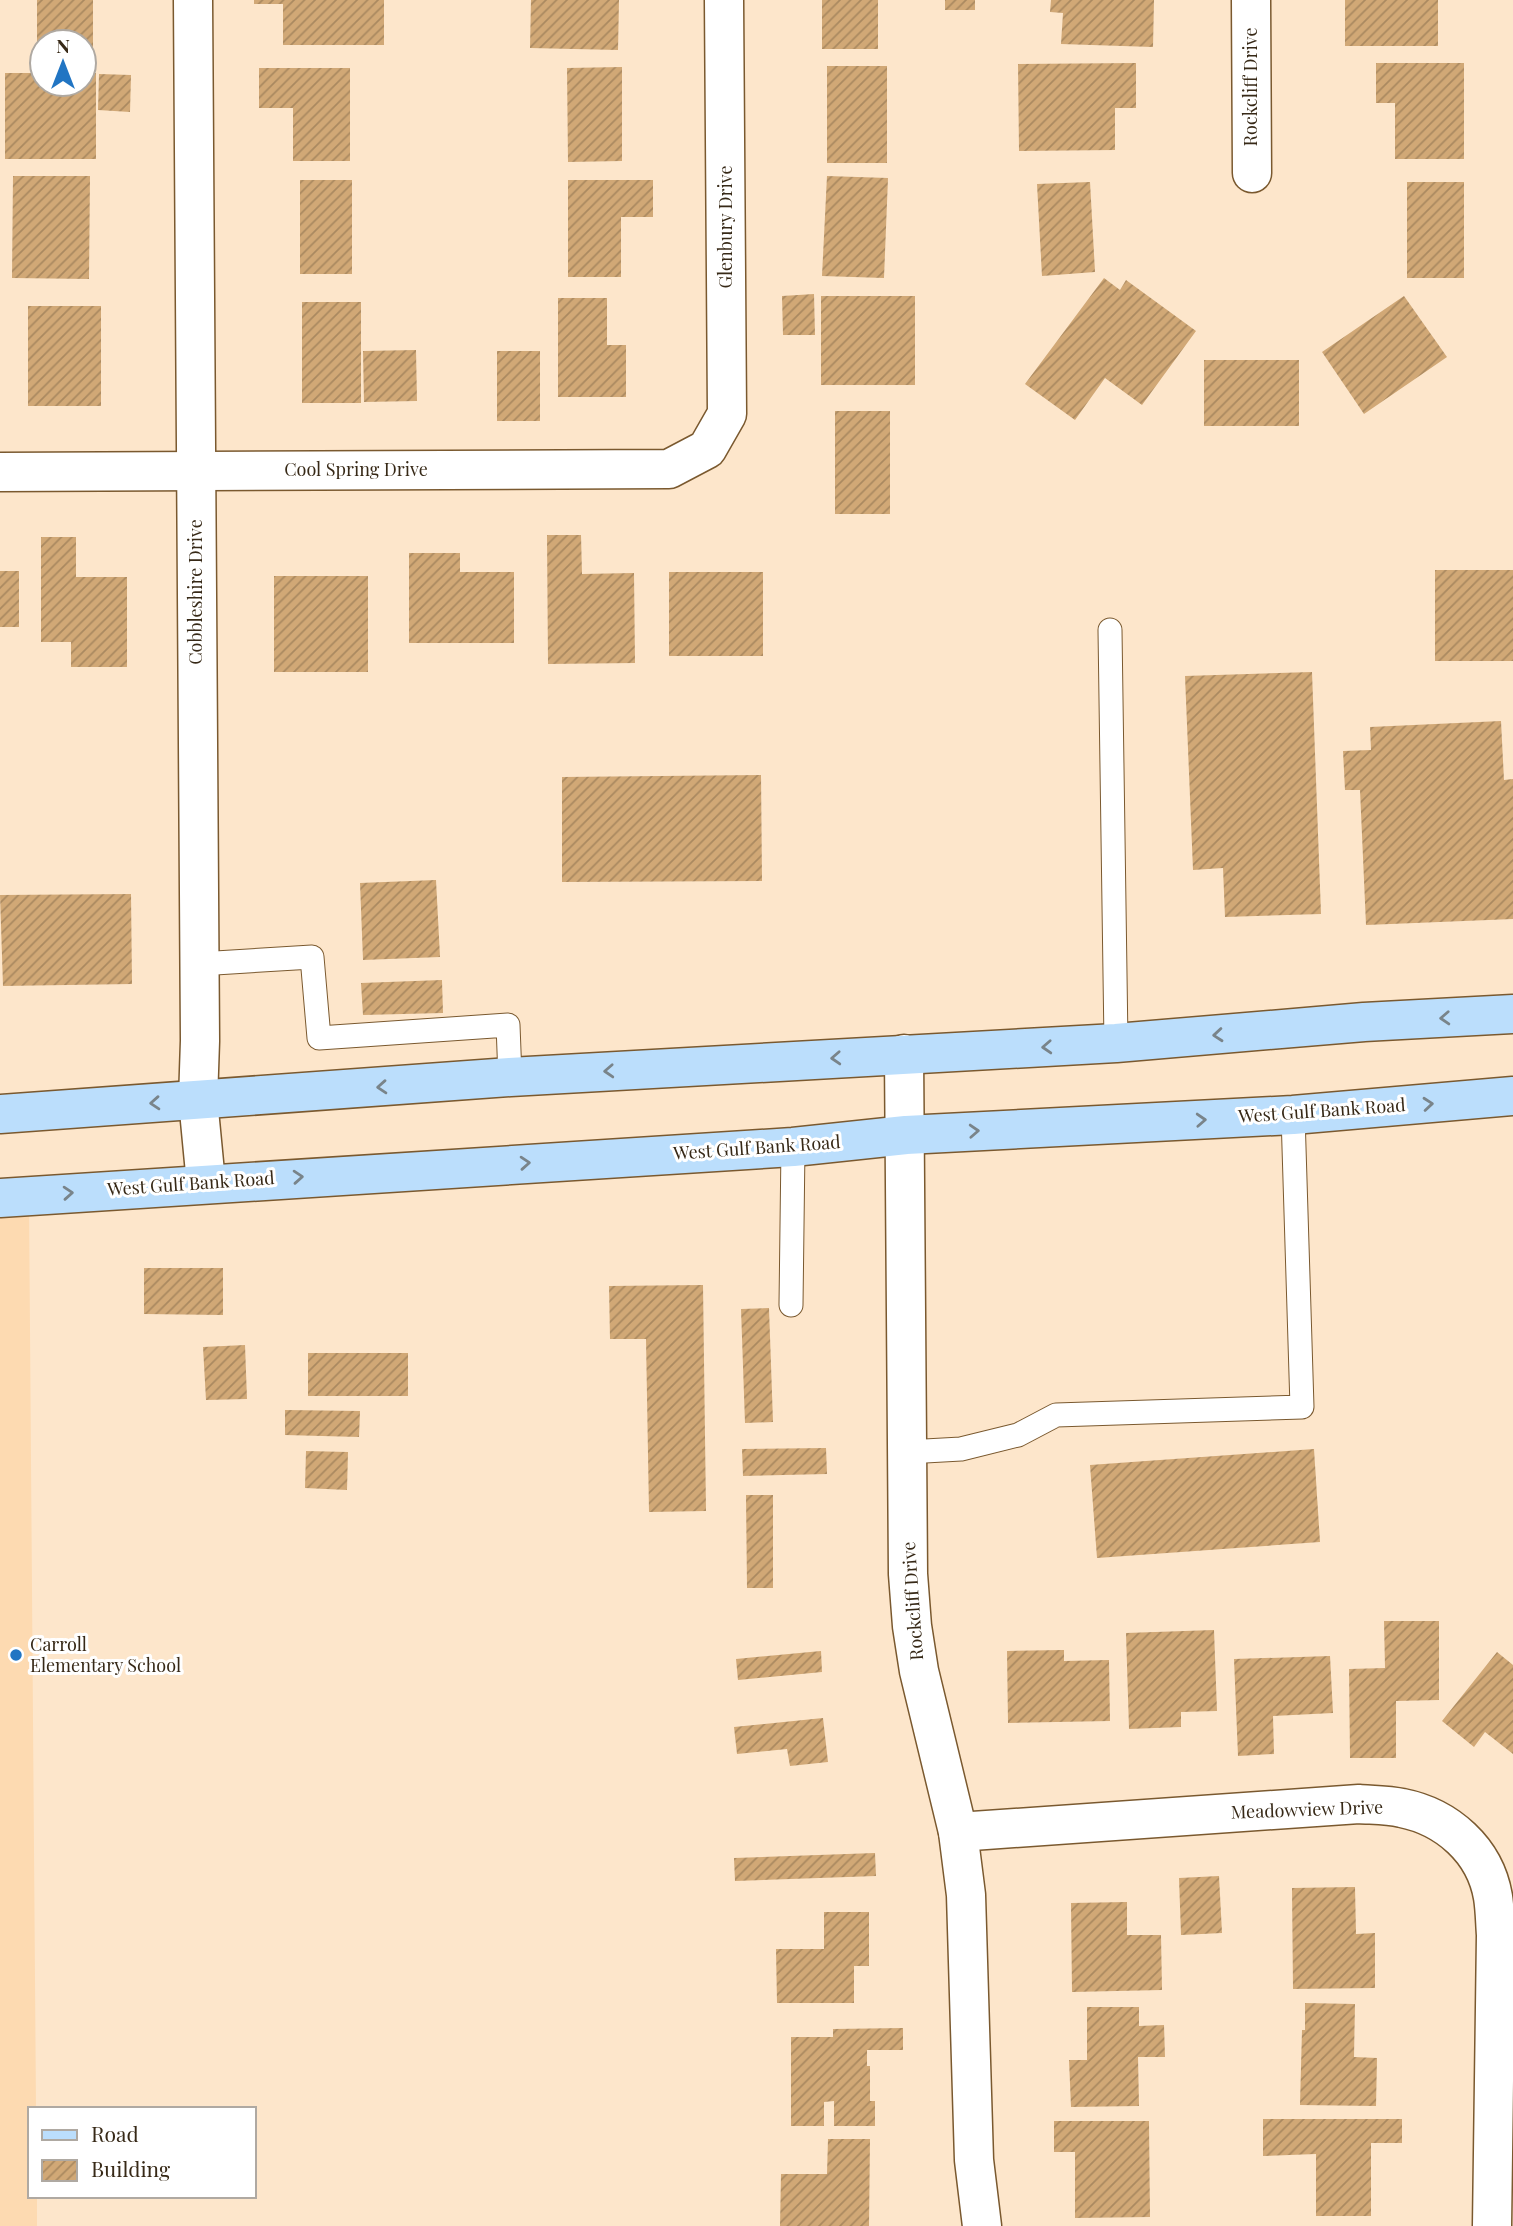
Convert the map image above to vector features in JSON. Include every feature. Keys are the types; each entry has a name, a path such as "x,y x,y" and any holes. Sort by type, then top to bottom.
{"main road":[{"path":"0,1115 510,1077 1116,1043 1364,1022 1513,1014"},
{"name":"West Gulf Bank Road","path":"0,1198 793,1147 906,1135 1293,1115 1513,1096"}],"street":[{"name":"Cobbleshire Drive","path":"193,0 198,1100 206,1183"},
{"name":"Glenbury Drive","path":"706,449 727,414 724,0"},
{"name":"Rockcliff Drive","path":"1251,0 1252,173"},
{"name":"Cool Spring Drive","path":"0,472 669,468 706,449"},
{"name":"Rockcliff Drive","path":"904,1054 908,1574 919,1671 957,1832 966,1895 974,2160 982,2226"},
{"name":"Meadowview Drive","path":"957,1832 1359,1804 1402,1807 1436,1819 1462,1837 1481,1863 1492,1895 1496,1935 1492,2226"}],"lane":[{"path":"1110,630 1116,1043"},
{"path":"199,964 312,957 319,1038 508,1026 510,1077"},
{"path":"907,1452 961,1449 1018,1435 1056,1415 1302,1407 1293,1115"},
{"path":"791,1305 793,1147"}],"shaded area":[{"name":"Carroll Elementary School","path":"29,1200 36,2107 28,2107 28,2198 37,2198 37,2226 0,2226 0,1202"}],"building":[{"path":"37,0 93,0 93,28 37,28"},
{"path":"254,0 384,0 384,45 283,45 283,4 254,4"},
{"path":"531,0 619,0 618,50 530,48"},
{"path":"822,0 878,0 878,49 822,49"},
{"path":"945,0 975,0 975,10 945,10"},
{"path":"1051,0 1154,0 1153,47 1061,44 1063,13 1050,12"},
{"path":"1345,0 1438,0 1438,46 1345,46"},
{"path":"1136,63 1136,108 1115,108 1115,150 1019,151 1018,64"},
{"path":"1376,63 1464,63 1464,159 1395,159 1395,103 1376,103"},
{"path":"827,66 887,66 887,163 827,163"},
{"path":"622,67 622,161 568,162 567,68"},
{"path":"259,68 350,68 350,161 293,161 293,108 259,108"},
{"path":"5,73 28,73 28,98 96,98 96,159 5,159"},
{"path":"99,74 131,75 130,112 98,110"},
{"path":"13,176 90,176 89,279 12,278"},
{"path":"827,176 888,178 884,278 822,276"},
{"path":"300,180 352,180 352,274 300,274"},
{"path":"568,180 653,180 653,217 621,217 621,277 568,277"},
{"path":"1090,182 1095,272 1042,276 1037,184"},
{"path":"1407,182 1464,182 1464,278 1407,278"},
{"path":"1104,278 1120,290 1126,280 1196,331 1142,405 1105,378 1075,420 1025,384"},
{"path":"814,294 815,335 783,335 782,296"},
{"path":"821,296 915,296 915,385 821,385"},
{"path":"1404,296 1447,357 1364,414 1322,352"},
{"path":"558,298 607,298 607,345 626,345 626,397 558,397"},
{"path":"302,302 361,302 361,403 302,403"},
{"path":"28,306 101,306 101,406 28,406"},
{"path":"416,350 417,401 364,402 363,351"},
{"path":"497,351 540,351 540,421 497,421"},
{"path":"1204,360 1299,360 1299,426 1204,426"},
{"path":"835,411 890,411 890,514 835,514"},
{"path":"547,535 581,535 582,574 634,573 635,663 548,664"},
{"path":"41,537 76,537 76,577 127,577 127,667 71,667 71,642 41,642"},
{"path":"409,553 460,553 460,572 514,572 514,643 409,643"},
{"path":"1435,570 1513,570 1513,661 1435,661"},
{"path":"0,571 19,571 19,627 0,627"},
{"path":"669,572 763,572 763,656 669,656"},
{"path":"274,576 368,576 368,672 274,672"},
{"path":"1312,672 1321,914 1225,917 1223,868 1193,870 1185,676"},
{"path":"1501,721 1504,780 1513,779 1513,919 1366,925 1360,790 1345,790 1343,751 1371,750 1370,727"},
{"path":"761,775 762,881 562,882 562,777"},
{"path":"436,880 440,957 363,960 360,883"},
{"path":"131,894 132,984 3,986 0,895"},
{"path":"442,980 443,1013 363,1015 361,983"},
{"path":"144,1268 223,1268 223,1315 144,1314"},
{"path":"703,1285 706,1511 649,1512 646,1339 610,1339 609,1286"},
{"path":"769,1308 773,1422 745,1423 741,1309"},
{"path":"245,1345 247,1399 206,1400 203,1347"},
{"path":"308,1353 408,1353 408,1396 308,1396"},
{"path":"285,1410 360,1411 359,1437 285,1435"},
{"path":"826,1448 827,1474 743,1476 742,1449"},
{"path":"1314,1449 1320,1542 1097,1558 1090,1465"},
{"path":"306,1451 348,1452 347,1490 305,1488"},
{"path":"746,1495 773,1495 773,1588 747,1588"},
{"path":"1384,1621 1439,1621 1439,1700 1396,1701 1396,1758 1350,1758 1349,1669 1385,1668"},
{"path":"1214,1630 1217,1711 1181,1712 1181,1727 1129,1729 1126,1633"},
{"path":"1064,1650 1064,1661 1109,1660 1110,1721 1008,1723 1007,1651"},
{"path":"821,1651 822,1672 738,1680 736,1659"},
{"path":"1497,1652 1513,1665 1513,1754 1485,1732 1474,1747 1442,1721"},
{"path":"1330,1656 1333,1713 1273,1716 1274,1754 1238,1756 1234,1659"},
{"path":"823,1718 828,1762 790,1766 787,1749 737,1754 734,1727"},
{"path":"875,1853 876,1876 735,1881 734,1858"},
{"path":"1219,1876 1222,1933 1181,1935 1179,1878"},
{"path":"1355,1887 1356,1934 1375,1933 1375,1988 1293,1989 1292,1888"},
{"path":"1127,1902 1127,1935 1161,1935 1162,1990 1072,1992 1071,1903"},
{"path":"824,1912 869,1912 869,1966 854,1966 854,2003 777,2003 776,1949 824,1949"},
{"path":"1305,2003 1355,2004 1354,2057 1377,2058 1376,2106 1300,2105"},
{"path":"1087,2007 1139,2007 1139,2026 1164,2025 1165,2057 1138,2057 1139,2106 1071,2107 1069,2060 1087,2060"},
{"path":"903,2028 903,2050 867,2050 870,2101 875,2101 875,2126 834,2126 834,2101 824,2102 824,2126 791,2126 791,2037 833,2037 833,2029"},
{"path":"1263,2119 1402,2119 1402,2143 1371,2143 1371,2216 1316,2216 1316,2154 1263,2156"},
{"path":"1054,2121 1149,2121 1150,2217 1075,2218 1075,2152 1054,2152"},
{"path":"828,2139 870,2139 869,2226 780,2226 781,2174 827,2174"}],"place":[{"name":"Carroll Elementary School","path":"16,1655"}]}
